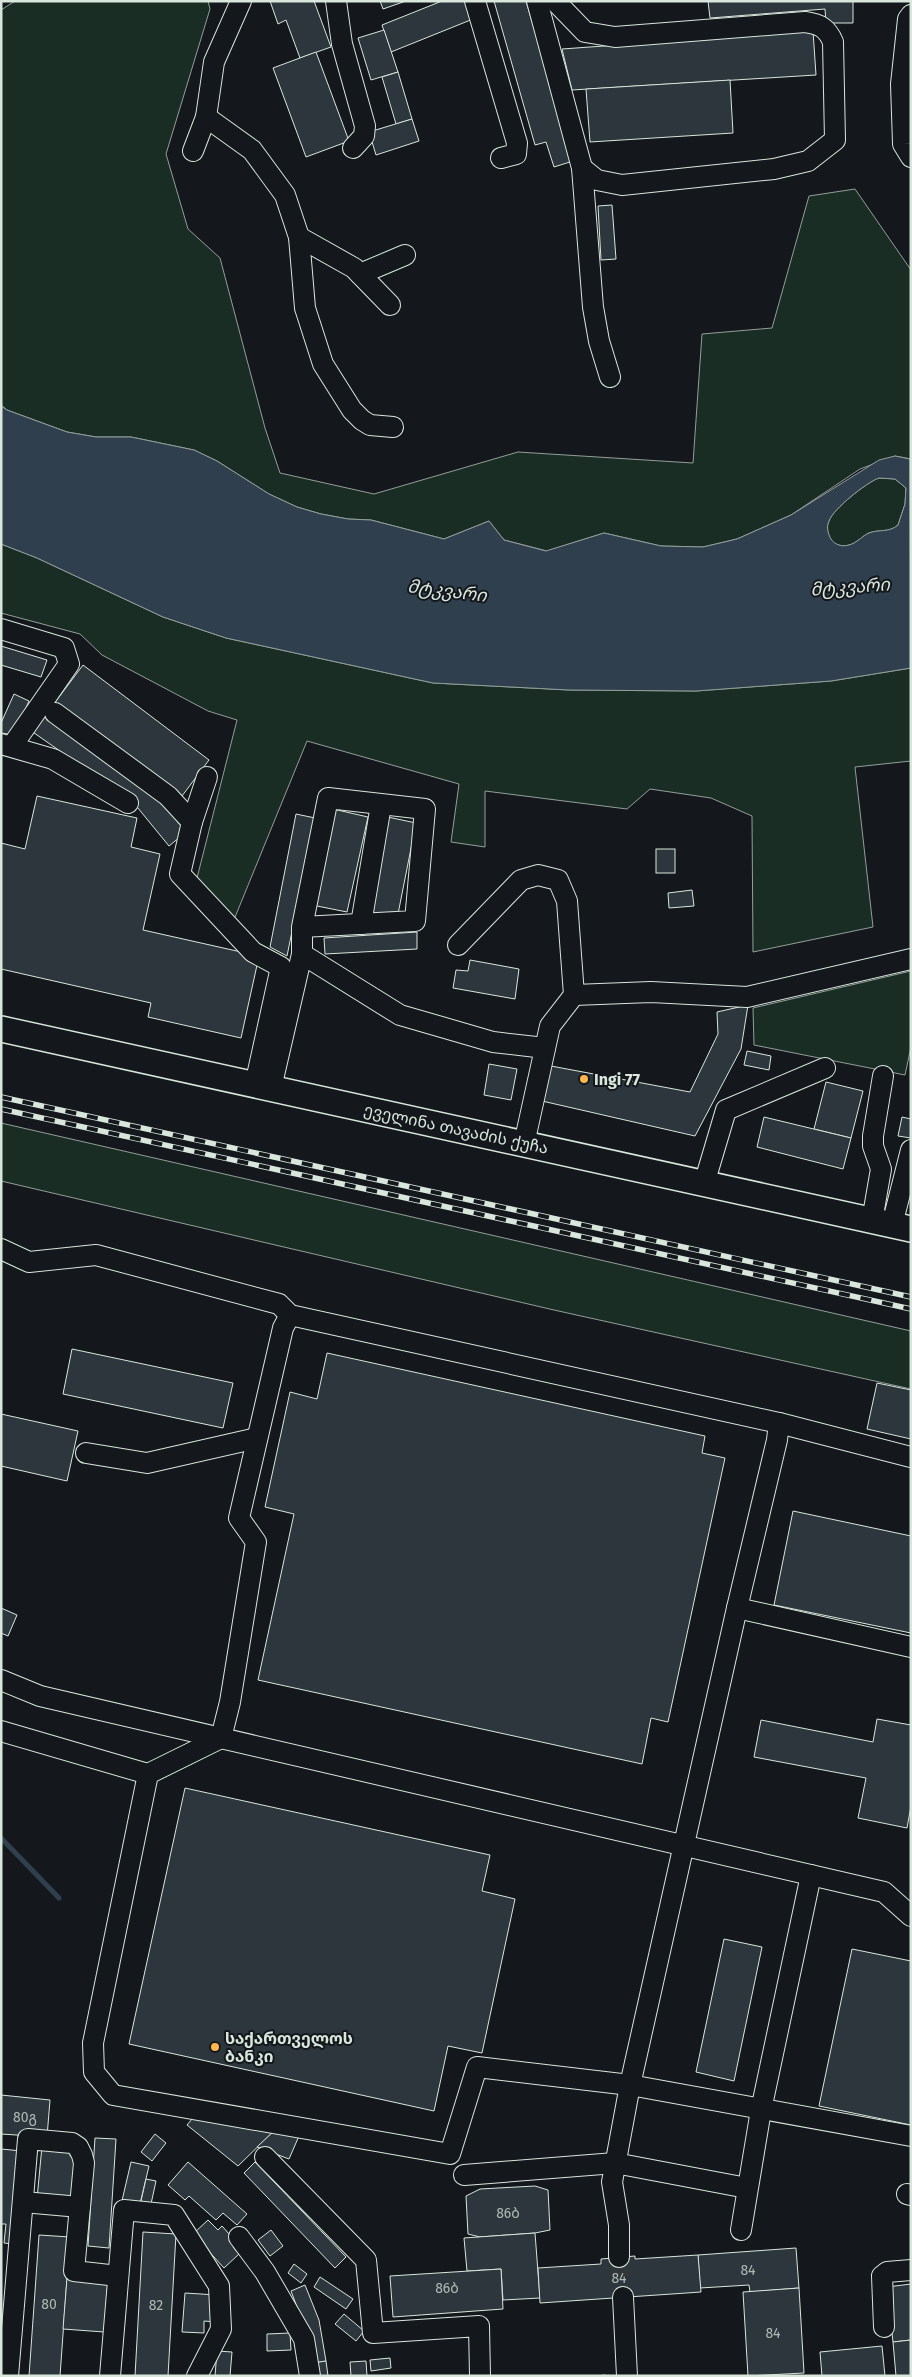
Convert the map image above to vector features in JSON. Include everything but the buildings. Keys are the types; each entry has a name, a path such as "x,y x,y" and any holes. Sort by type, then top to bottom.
{"main road":[{"name":"ეველინა თავაძის ქუჩა","path":"1,1029 892,1225"}],"street":[{"path":"193,151 206,117 214,62 241,1"},
{"path":"336,1 342,44 365,126 364,136 353,148"},
{"path":"475,1 517,143 516,154 501,158"},
{"path":"537,1 582,168 593,307 599,341 610,377"},
{"path":"555,1 585,32 615,37 806,22 819,24 829,33 833,42 835,140 808,161 774,169 622,185 596,180 582,168"},
{"path":"911,15 908,18 901,84 903,144 911,157"},
{"path":"206,117 252,150 285,195 299,237 301,279 305,308 323,364 352,410 362,420 370,425 393,427"},
{"path":"299,237 354,268 390,305"},
{"path":"360,274 405,255"},
{"path":"1,630 64,648 69,664 7,745 53,759 128,803"},
{"path":"55,713 168,796 192,822"},
{"path":"207,777 192,822 180,874 253,952 281,967 263,1087"},
{"path":"263,1087 302,954 302,927 328,798 425,810 415,921 302,927"},
{"path":"361,924 381,805"},
{"path":"458,945 521,880 538,875 558,880 567,901 574,995 550,1026 524,1144"},
{"path":"302,954 400,1016 494,1042 545,1048"},
{"path":"574,995 651,992 747,997 911,959"},
{"path":"704,1184 726,1110 825,1068"},
{"path":"883,1076 873,1146 881,1169 892,1225"},
{"path":"892,1225 911,1150"},
{"path":"1,1249 28,1262 96,1255 279,1304 290,1315 778,1424 911,1456"},
{"path":"222,1738 230,1702 256,1542 238,1518 283,1328 290,1315"},
{"path":"619,2258 619,2225 612,2182 630,2085 737,1608 777,1440 778,1424"},
{"path":"86,1453 147,1463 257,1438"},
{"path":"737,1608 911,1647"},
{"path":"1,1680 40,1696 884,1892 911,1916"},
{"path":"1,1731 148,1774 222,1738"},
{"path":"148,1774 93,2043 94,2072 113,2095 450,2154 477,2067 630,2085 911,2136"},
{"path":"741,2230 760,2110 811,1875"},
{"path":"8,2376 28,2139 72,2143 78,2146 84,2164 74,2271 118,2276"},
{"path":"265,2157 366,2260 373,2333 479,2326 480,2376"},
{"path":"464,2175 616,2163 747,2188"},
{"path":"23,2202 80,2207"},
{"path":"110,2376 124,2210 174,2215 219,2286 221,2329 197,2376"},
{"path":"239,2237 265,2272 304,2339 310,2376"},
{"path":"884,2327 882,2276 887,2272 911,2270"},
{"path":"623,2297 627,2376"}],"path":[{"path":"602,2376 610,2376"}],"green space":[{"path":"15,1 208,1 210,9 166,154 188,229 220,258 265,428 280,473 374,494 518,452 693,463 702,334 772,328 809,196 855,189 911,270 911,459 895,456 860,469 791,515 737,539 703,547 661,546 604,533 547,551 504,540 489,521 444,539 371,520 348,519 321,514 297,507 269,494 217,461 194,450 131,437 96,437 67,432 7,410 1,405 1,10"},
{"path":"879,478 895,479 906,488 905,504 898,525 888,530 869,533 849,545 841,546 835,543 831,540 828,530 828,523 832,516 851,496"},
{"path":"1,544 37,558 163,617 226,638 433,683 569,690 696,691 831,681 911,668 911,761 855,767 873,927 753,952 752,816 711,798 650,789 627,809 485,791 485,847 451,842 459,784 307,741 231,927 197,878 237,720 208,711 102,655 80,634 1,613"},
{"path":"911,971 911,1047 905,1075 754,1045 753,1008"},
{"path":"1,1123 911,1331 911,1389 554,1310 1,1181"}],"water":[{"name":"მტკვარი","path":"1,406 7,410 67,432 96,437 131,437 194,450 217,461 269,494 297,507 321,514 348,519 371,520 444,539 489,521 504,540 546,551 604,533 661,546 703,547 737,539 791,515 879,460 895,456 910,459 911,668 831,681 696,691 569,690 433,683 226,638 163,617 37,558 1,544","holes":["879,478 895,479 906,488 905,504 898,525 888,530 869,533 849,545 844,546 835,543 828,533 828,523 843,503 859,490"]}],"waterway":[{"path":"1,1838 59,1898"}],"tunnel":[{"path":"619,2257 623,2297"}],"railway":[{"path":"1,1097 911,1297"},
{"path":"1,1109 911,1309"}],"place":[{"name":"Ingi 77","path":"584,1079"},
{"name":"საქართველოს ბანკი","path":"215,2047"}]}
